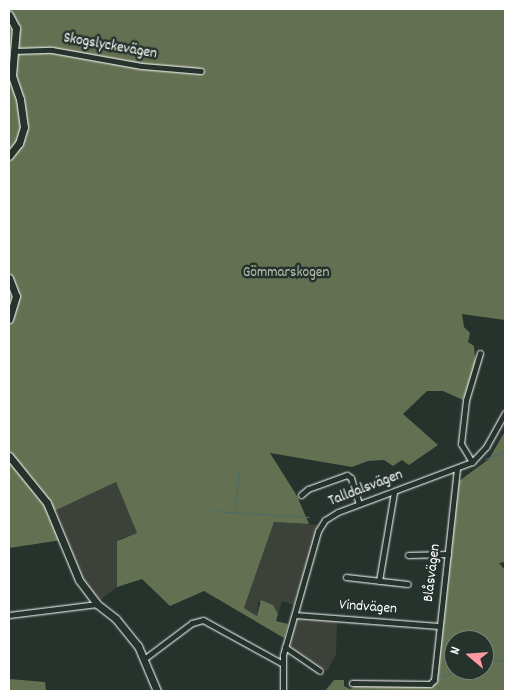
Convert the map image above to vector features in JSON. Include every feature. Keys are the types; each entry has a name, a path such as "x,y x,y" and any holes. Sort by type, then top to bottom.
{"street":[{"path":"9,16 16,28 12,76 20,100 24,127 19,142 9,156"},
{"name":"Skogslyckevägen","path":"14,51 52,50 142,66 201,71"},
{"path":"9,278 16,296 9,319"},
{"path":"472,462 461,444 466,400 480,353"},
{"name":"Talldalsvägen","path":"283,691 285,647 321,526 331,515 472,462 486,447 505,413"},
{"path":"9,456 47,503 71,566 97,604 129,632 144,659 157,691"},
{"name":"Blåsvägen","path":"352,683 430,684 434,680 456,469"},
{"path":"301,495 308,489 347,476 351,478 359,504"},
{"path":"378,581 394,492"},
{"path":"408,555 448,554"},
{"path":"346,577 408,584"},
{"path":"9,615 97,604"},
{"name":"Vindvägen","path":"295,615 439,626"},
{"path":"144,659 192,624 202,620 283,664"},
{"path":"285,647 320,671"}],"shaded area":[{"path":"116,482 137,533 119,539 117,587 100,600 80,578 51,512"},
{"path":"274,522 319,525 294,605 282,601 278,614 273,605 258,602 257,616 244,608"},
{"path":"296,618 337,620 336,654 327,671 289,646"}],"green space":[{"name":"Gömmarskogen","path":"9,9 505,9 505,320 462,314 464,327 470,333 468,342 474,346 476,369 463,400 443,391 427,391 403,414 438,445 409,465 402,460 393,466 384,460 368,461 352,467 270,453 297,496 309,524 274,522 244,608 257,616 261,600 273,605 278,614 276,621 288,624 284,638 204,591 170,606 142,579 117,587 117,541 137,533 116,482 52,512 62,540 9,548"},
{"path":"505,431 505,562 499,563 505,570 505,691 325,691 334,680 344,680 344,686 350,689 357,685 436,684 459,481 489,459"},
{"path":"9,679 45,682 46,691 9,691"}],"waterway":[{"path":"485,459 505,451"},
{"path":"235,510 239,469"},
{"path":"213,511 309,517"},
{"path":"494,661 505,660"},
{"path":"437,678 444,676"}]}
